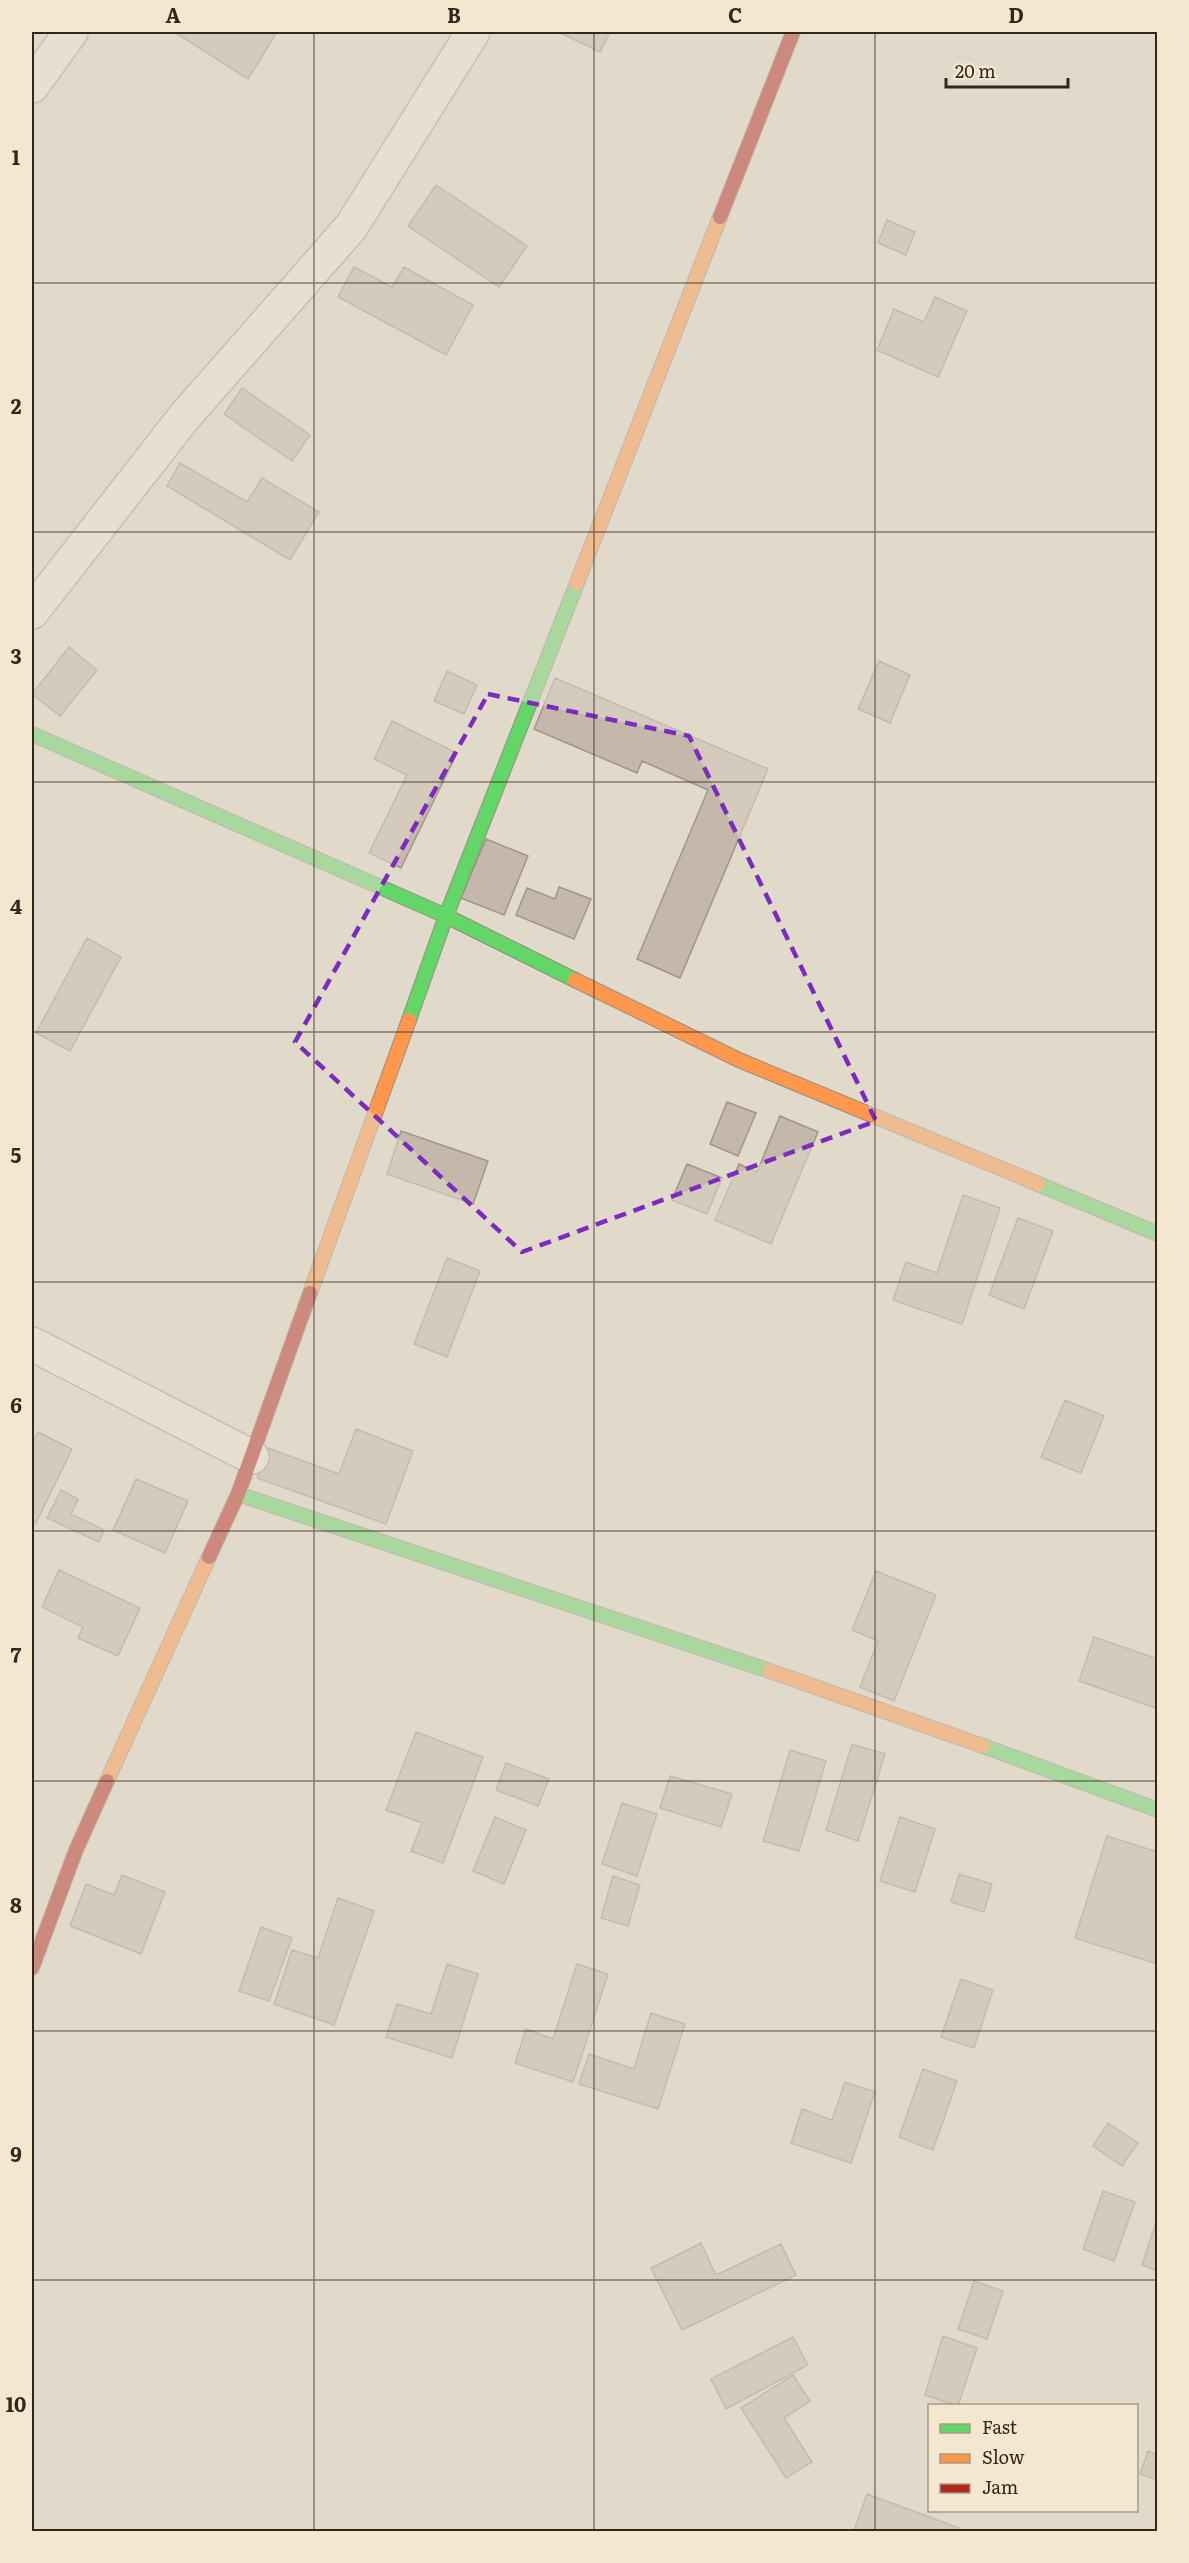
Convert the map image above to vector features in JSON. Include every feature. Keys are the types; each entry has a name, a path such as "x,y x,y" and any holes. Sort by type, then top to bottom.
{"street":[{"path":"32,86 71,32"},
{"path":"32,612 185,416 351,226 474,32"},
{"path":"32,1968 76,1850 238,1494 446,916 793,32"},
{"path":"32,734 446,916 739,1060 1158,1234"},
{"path":"32,1344 252,1457"},
{"path":"238,1494 843,1695 1158,1810"}],"highlighted area":[{"path":"488,694 689,736 876,1121 522,1252 295,1042"}],"building":[{"path":"174,32 277,32 248,79"},
{"path":"558,32 610,32 600,52"},
{"path":"436,185 527,246 499,287 408,226"},
{"path":"887,220 915,232 906,255 878,243"},
{"path":"354,267 392,287 404,267 473,305 446,355 338,297"},
{"path":"935,297 967,311 938,377 877,350 894,309 924,322"},
{"path":"242,388 310,435 292,461 224,414"},
{"path":"180,463 247,502 262,478 319,512 290,560 167,486"},
{"path":"69,647 97,670 60,716 32,694"},
{"path":"879,661 910,675 890,723 858,709"},
{"path":"447,671 477,685 464,714 434,701"},
{"path":"555,678 768,769 680,978 637,959 708,790 642,761 637,773 534,729"},
{"path":"392,721 457,753 401,868 369,853 407,775 374,759"},
{"path":"486,839 528,856 504,915 461,898"},
{"path":"559,887 591,899 574,939 516,915 527,888 555,899"},
{"path":"87,938 121,957 70,1051 36,1033"},
{"path":"727,1102 756,1113 738,1156 710,1144"},
{"path":"780,1116 818,1132 771,1244 715,1220 739,1164 757,1172"},
{"path":"401,1131 488,1161 473,1204 387,1174"},
{"path":"687,1164 722,1178 707,1214 672,1200"},
{"path":"963,1195 1000,1208 962,1324 893,1300 906,1262 937,1273"},
{"path":"1018,1218 1053,1231 1024,1309 989,1295"},
{"path":"447,1258 480,1271 447,1357 414,1344"},
{"path":"1065,1400 1104,1416 1081,1473 1041,1457"},
{"path":"356,1429 413,1451 386,1524 257,1478 268,1448 339,1474"},
{"path":"38,1432 72,1449 36,1523 32,1520 32,1444"},
{"path":"136,1479 188,1501 165,1553 113,1530"},
{"path":"61,1490 78,1499 71,1514 104,1530 99,1542 47,1518"},
{"path":"59,1570 140,1608 118,1656 78,1638 83,1627 42,1607"},
{"path":"876,1571 936,1595 894,1701 860,1687 878,1641 852,1630"},
{"path":"1094,1637 1158,1659 1158,1709 1079,1681"},
{"path":"416,1732 483,1757 443,1863 411,1851 422,1823 386,1810"},
{"path":"852,1744 885,1754 858,1841 826,1830"},
{"path":"790,1750 826,1761 799,1851 763,1841"},
{"path":"506,1763 549,1779 538,1806 496,1790"},
{"path":"670,1776 732,1794 721,1827 660,1808"},
{"path":"622,1803 657,1814 637,1876 602,1864"},
{"path":"495,1817 526,1830 504,1884 473,1871"},
{"path":"900,1817 935,1829 915,1892 880,1881"},
{"path":"1107,1836 1158,1852 1158,1952 1154,1963 1075,1938"},
{"path":"959,1874 992,1884 984,1912 951,1902"},
{"path":"122,1875 165,1892 141,1954 70,1926 86,1884 114,1895"},
{"path":"613,1876 640,1885 628,1926 601,1918"},
{"path":"338,1898 374,1911 334,2025 274,2004 292,1950 318,1958"},
{"path":"261,1927 292,1938 269,2001 239,1991"},
{"path":"447,1964 478,1974 452,2058 386,2037 397,2004 431,2014"},
{"path":"577,1964 608,1974 573,2082 515,2063 526,2029 553,2039"},
{"path":"961,1979 993,1990 974,2048 941,2037"},
{"path":"651,2013 685,2024 658,2109 579,2084 589,2054 634,2069"},
{"path":"923,2069 957,2081 933,2150 899,2137"},
{"path":"845,2082 875,2092 851,2163 791,2143 802,2109 832,2120"},
{"path":"1108,2123 1138,2143 1122,2166 1093,2146"},
{"path":"1103,2191 1135,2202 1114,2261 1083,2249"},
{"path":"1158,2216 1158,2271 1142,2265"},
{"path":"701,2243 716,2275 781,2244 796,2275 682,2330 651,2268"},
{"path":"974,2281 1003,2291 987,2339 958,2329"},
{"path":"943,2336 977,2348 959,2404 925,2395"},
{"path":"793,2337 808,2365 726,2409 711,2379"},
{"path":"793,2375 810,2401 784,2418 812,2462 786,2478 741,2408"},
{"path":"1148,2451 1158,2455 1158,2480 1140,2474"},
{"path":"867,2494 959,2528 957,2532 854,2531"}],"traffic: fast":[{"path":"409,1020 446,916 577,583"},
{"path":"32,734 446,916 575,980"},
{"path":"1038,1184 1158,1234"},
{"path":"238,1494 770,1671"},
{"path":"983,1746 1158,1810"}],"traffic: slow":[{"path":"577,583 720,217"},
{"path":"575,980 739,1060 1038,1184"},
{"path":"310,1293 409,1020"},
{"path":"107,1781 209,1557"},
{"path":"770,1671 983,1746"}],"traffic: jam":[{"path":"720,217 793,32"},
{"path":"209,1557 238,1494 310,1293"},
{"path":"32,1968 76,1850 107,1781"}]}
